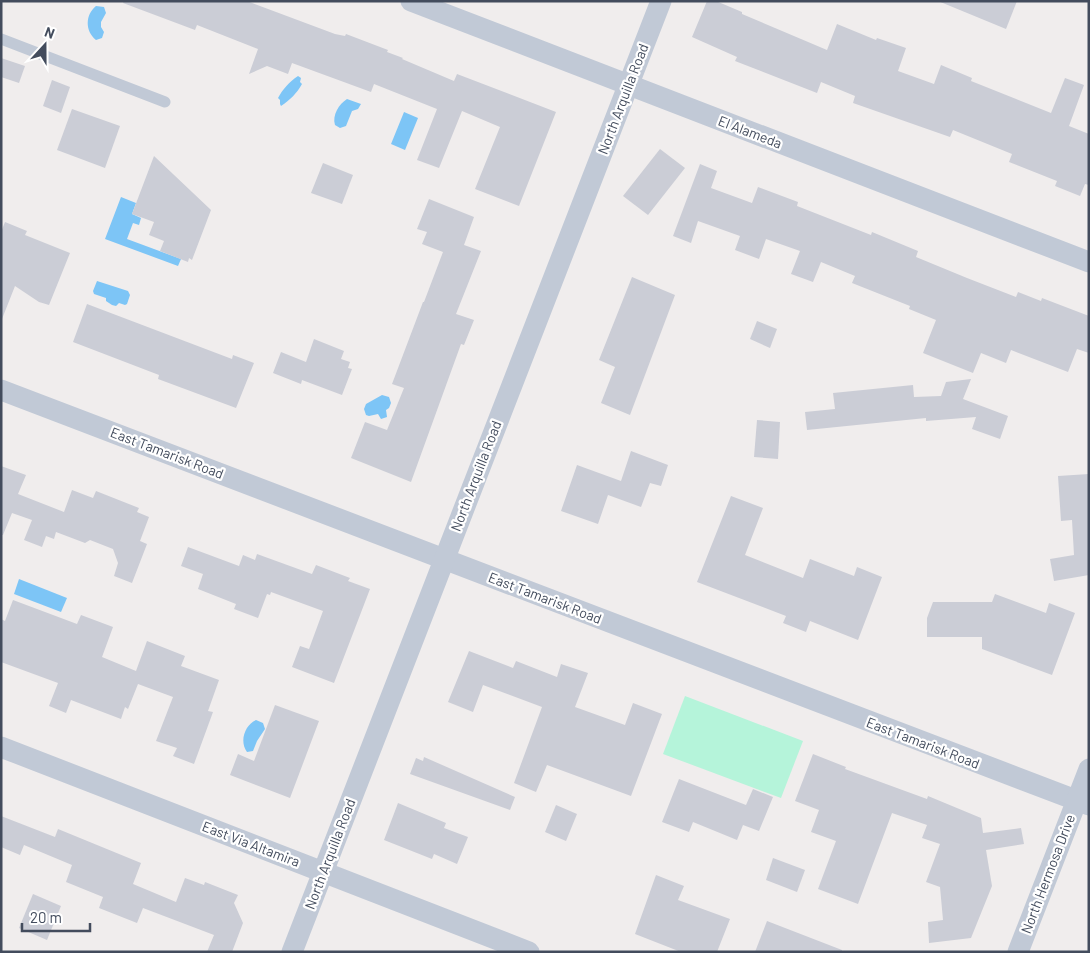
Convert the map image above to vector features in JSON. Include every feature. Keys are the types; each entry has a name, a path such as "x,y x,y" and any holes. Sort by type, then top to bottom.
{"street":[{"name":"El Alameda","path":"411,1 1089,262"},
{"name":"North Arquilla Road","path":"292,952 661,1"},
{"name":"East Tamarisk Road","path":"1,390 1083,803"},
{"name":"East Via Altamira","path":"1,747 529,952"},
{"name":"North Hermosa Drive","path":"1018,952 1083,803 1089,769"}],"lane":[{"path":"1,39 165,102"}],"green space":[{"path":"685,696 803,741 781,798 663,754"}],"water":[{"path":"96,6 104,7 106,13 101,22 104,32 102,38 96,40 88,28 88,18"},
{"path":"298,76 301,78 300,82 302,84 293,96 281,106 278,98 286,86"},
{"path":"347,99 361,104 358,109 352,111 346,126 340,128 335,125 335,114 341,104"},
{"path":"404,112 418,118 405,150 391,144"},
{"path":"121,197 136,203 132,214 141,218 139,225 133,223 127,239 181,259 178,266 105,239"},
{"path":"97,281 128,291 130,295 127,304 119,303 116,306 112,305 106,301 106,298 94,294 93,291"},
{"path":"382,395 389,397 391,403 386,410 387,417 381,419 378,414 366,415 364,409 366,404"},
{"path":"19,579 67,598 61,612 14,594"},
{"path":"256,720 263,723 265,729 253,751 247,752 243,743 244,734 252,722"}],"building":[{"path":"124,1 247,1 335,34 345,36 346,34 388,50 387,52 454,81 457,74 556,112 519,206 475,189 500,127 462,111 439,168 417,160 437,109 374,84 371,92 292,63 288,74 267,66 249,74 258,49 197,25 195,30 123,3"},
{"path":"707,1 716,1 827,50 837,24 876,40 877,38 906,48 898,71 934,84 941,65 972,78 971,81 1051,113 1065,78 1084,85 1069,126 1089,134 1089,185 1085,184 1080,196 1055,186 1057,181 1009,162 1012,154 953,130 950,137 853,103 855,96 821,82 817,93 735,61 737,57 692,37"},
{"path":"938,1 1017,1 1006,29"},
{"path":"1,58 25,66 19,83 1,77"},
{"path":"52,80 70,87 61,113 43,106"},
{"path":"72,109 120,126 105,168 57,150"},
{"path":"660,149 685,168 648,215 623,196"},
{"path":"154,156 211,210 192,260 189,258 188,262 160,251 164,241 149,235 154,222 132,214"},
{"path":"323,163 353,175 342,204 311,193"},
{"path":"700,164 717,171 711,188 752,203 758,187 798,202 797,206 871,235 872,232 918,251 916,257 967,278 1016,297 1018,292 1041,301 1042,298 1089,316 1089,353 1077,349 1068,372 1011,350 1006,363 981,353 973,373 923,353 936,320 909,309 910,306 852,283 855,276 821,262 813,282 791,274 800,251 766,239 759,259 735,250 740,236 698,221 691,243 673,236"},
{"path":"429,199 474,217 464,245 481,251 456,314 474,320 464,345 461,344 411,482 351,458 365,422 387,430 404,388 392,384 443,252 422,244 427,232 417,229"},
{"path":"5,222 27,231 25,235 70,253 49,305 39,302 15,286 2,319 1,232"},
{"path":"632,277 675,295 630,415 601,403 615,367 599,360"},
{"path":"87,304 232,359 233,355 254,363 236,408 158,379 159,375 73,342"},
{"path":"757,321 777,329 770,348 750,339"},
{"path":"314,339 344,351 341,359 350,362 348,368 352,369 342,395 302,380 301,384 273,373 281,352 306,362"},
{"path":"971,379 963,399 1008,416 1000,439 972,429 976,417 926,421 926,418 807,430 805,412 835,409 833,393 913,385 914,397 941,396 946,382"},
{"path":"757,420 780,422 778,459 754,457"},
{"path":"631,451 668,465 661,486 650,483 641,507 608,495 598,524 561,511 577,465 621,481"},
{"path":"1,466 26,475 18,494 64,512 72,490 93,498 96,491 139,508 137,512 149,517 140,541 147,544 132,583 114,576 118,563 113,549 90,540 85,543 56,532 54,539 46,536 42,547 24,540 32,520 12,513 3,535 1,535"},
{"path":"1089,474 1089,575 1054,581 1050,559 1074,555 1072,520 1061,521 1058,476"},
{"path":"731,496 763,508 745,555 803,578 810,559 854,576 857,567 882,577 858,640 810,621 806,632 783,623 786,616 697,582"},
{"path":"188,547 239,566 243,555 255,560 257,554 312,574 316,565 350,578 348,581 370,589 334,683 292,667 300,646 309,649 323,611 271,592 270,595 267,594 258,618 234,609 236,604 198,589 203,574 181,566"},
{"path":"995,594 1046,613 1049,603 1075,613 1052,675 982,649 982,637 927,637 927,618 933,602 992,602"},
{"path":"13,600 77,624 81,615 113,627 102,657 136,671 147,641 185,656 181,666 219,680 208,711 213,712 194,764 173,756 177,748 156,741 173,697 138,684 128,709 125,707 121,719 71,700 66,713 49,706 58,683 1,662 1,619 5,621"},
{"path":"469,651 513,668 516,661 557,677 561,664 588,673 575,707 625,725 633,703 662,714 631,796 547,765 536,792 514,783 542,707 483,685 473,712 448,702"},
{"path":"275,705 319,721 290,798 230,775 238,754 254,761"},
{"path":"813,754 846,767 845,769 927,799 928,796 981,818 983,833 1021,828 1024,844 986,850 992,886 971,938 929,943 928,922 943,920 940,887 926,882 940,844 922,838 927,825 892,813 858,904 818,889 836,841 811,832 819,810 795,801"},
{"path":"424,757 515,797 510,810 410,774 416,758 423,761"},
{"path":"679,779 746,805 753,789 773,797 759,831 743,825 737,840 693,822 689,832 662,822"},
{"path":"398,803 446,823 444,828 468,837 457,864 434,854 432,859 384,840"},
{"path":"556,805 577,814 566,841 545,832"},
{"path":"1,816 55,837 58,829 141,863 133,884 176,902 185,878 204,885 205,882 238,895 234,903 243,923 232,952 207,952 214,935 143,908 137,923 99,908 103,897 66,882 72,865 24,845 20,855 1,847"},
{"path":"773,858 805,870 797,892 766,880"},
{"path":"656,875 684,886 678,900 730,919 717,952 681,952 635,934"},
{"path":"33,894 61,906 47,940 19,928"},
{"path":"767,921 842,950 842,952 755,952"}]}
